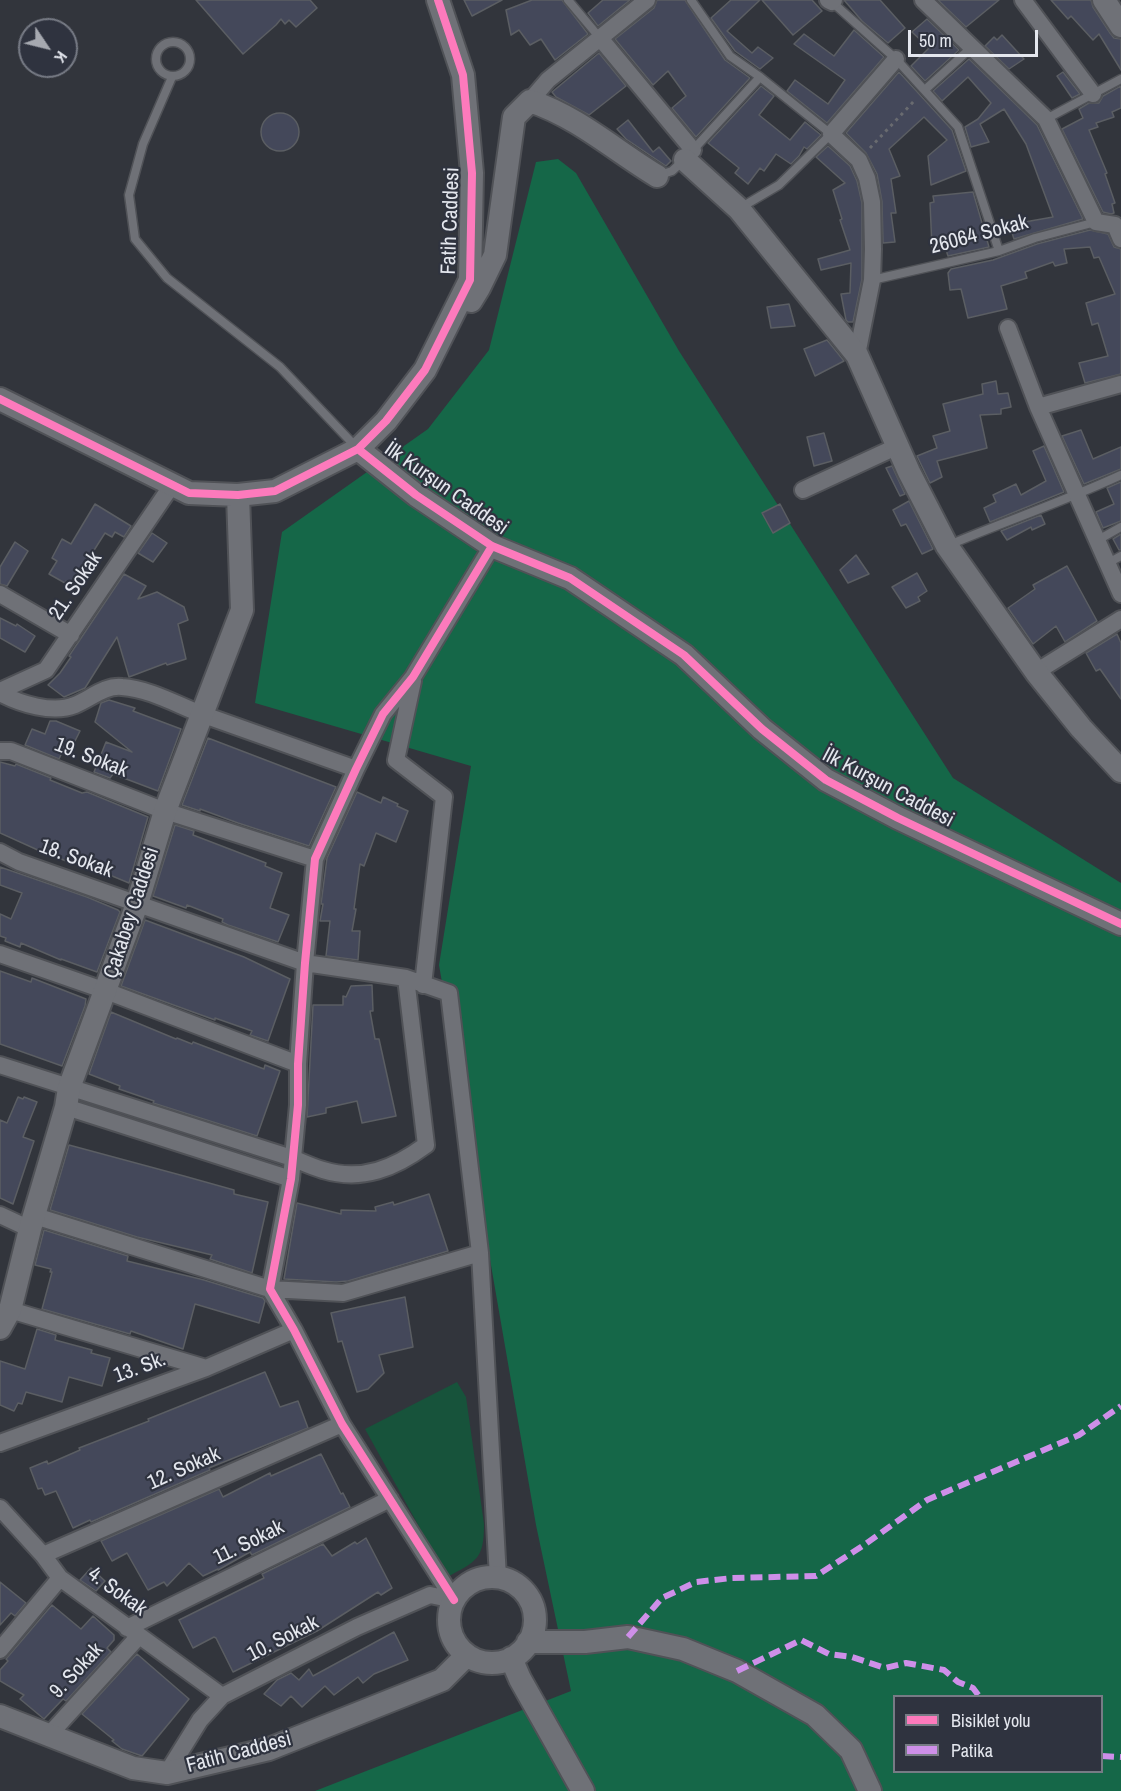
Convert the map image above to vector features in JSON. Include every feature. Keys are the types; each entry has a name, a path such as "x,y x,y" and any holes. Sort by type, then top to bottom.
{"street":[{"name":"Fatih Caddesi","path":"358,449 386,421 425,370 470,280 472,172 463,75 438,0"},
{"path":"425,370 479,288 495,255 514,117 548,80 647,0"},
{"path":"923,0 1046,119 1096,222 1119,229"},
{"path":"1023,0 1093,94"},
{"path":"1104,0 1121,26"},
{"path":"600,38 689,155 739,209 857,355 909,472 947,546 1036,672 1081,728 1121,771"},
{"path":"857,355 872,280 872,202 865,170 859,160 831,134 896,59"},
{"path":"530,101 552,109 587,128 657,176"},
{"path":"1008,328 1038,407 1076,495 1098,540 1115,559 1121,594"},
{"path":"1038,407 1121,384"},
{"name":"İlk Kurşun Caddesi","path":"0,399 189,493 238,495 275,491 358,449 416,495 492,546 570,578 684,655 762,729 826,780 898,818 1121,924"},
{"path":"803,490 898,446"},
{"name":"21. Sokak","path":"0,692 46,670 172,485"},
{"name":"Çakabey Caddesi","path":"3,1319 68,1098 137,904 165,811 242,610 238,495"},
{"path":"454,1600 342,1424 294,1330 270,1289 291,1179 298,1105 298,1064 305,963 315,859 383,714 413,677 492,546"},
{"path":"0,594 70,635"},
{"path":"1036,672 1121,619"},
{"path":"413,677 396,760 444,797 423,985"},
{"path":"0,692 21,702 66,708 110,688 120,686 144,691 356,769"},
{"name":"19. Sokak","path":"0,751 11,751 165,811 315,859"},
{"name":"18. Sokak","path":"0,852 19,862 305,963 406,978 449,993 480,1253"},
{"path":"0,954 298,1064"},
{"path":"68,1098 292,1158 323,1171 362,1175 404,1161 426,1145 406,978"},
{"path":"0,1065 68,1098 291,1179"},
{"path":"0,1215 270,1289 343,1293 480,1253 498,1578"},
{"path":"3,1319 206,1368"},
{"name":"13. Sk.","path":"0,1443 206,1368 294,1330"},
{"name":"12. Sokak","path":"43,1555 342,1424"},
{"name":"11. Sokak","path":"133,1632 390,1499"},
{"name":"4. Sokak","path":"0,1508 43,1555 60,1578 222,1696"},
{"path":"0,1650 60,1578"},
{"path":"485,1578 498,1578 511,1582 523,1590 531,1602 534,1629 521,1651 511,1658 489,1663 467,1655 458,1647 449,1624 450,1612 454,1600 472,1582 485,1578"},
{"name":"10. Sokak","path":"167,1773 200,1720 222,1696 357,1627 430,1595 454,1600"},
{"name":"9. Sokak","path":"49,1735 133,1632"},
{"path":"528,1642 585,1642 628,1637 683,1649 737,1671 815,1715 852,1750 870,1791"},
{"name":"Fatih Caddesi","path":"0,1716 134,1768 167,1773 269,1749 442,1680 467,1655"},
{"path":"511,1658 520,1679 583,1791"}],"lane":[{"path":"568,0 600,38"},
{"path":"691,0 729,56 760,77 831,134 779,185 739,209"},
{"path":"831,1 926,88 958,127 999,251"},
{"path":"171,42 183,45 190,59 186,70 172,77 161,72 155,63 157,51 161,46 171,42"},
{"path":"926,88 972,47"},
{"path":"172,77 143,144 129,195 135,239 167,278 280,367 358,449"},
{"path":"657,176 672,171 689,155 760,77"},
{"path":"1046,119 1121,79"},
{"name":"26064 Sokak","path":"872,280 999,251 1035,238 1096,222"},
{"path":"947,546 1121,475"},
{"path":"1098,540 1121,527"}],"path":[{"path":"859,160 926,88"}],"green space":[{"path":"558,159 576,173 679,351 953,778 1121,883 1121,1791 315,1791 571,1691 536,1525 439,965 471,766 255,703 282,532 428,429 489,350 536,162"},
{"path":"457,1382 466,1397 484,1536 477,1558 447,1577 365,1429"}],"building":[{"path":"196,0 310,0 317,8 296,27 289,20 285,24 281,19 243,54"},
{"path":"464,0 502,0 472,16"},
{"path":"532,0 562,0 588,34 555,60 541,39 530,45 519,30 511,35 506,10"},
{"path":"603,0 630,0 598,26 588,13"},
{"path":"657,0 685,0 725,60 750,78 696,137 672,108 686,96 668,71 653,85 615,39 654,8"},
{"path":"731,0 760,0 727,31 752,53 758,47 773,58 760,69 735,51 711,18"},
{"path":"762,0 812,0 822,11 793,35"},
{"path":"844,0 880,0 905,28 888,43 862,21"},
{"path":"938,0 999,0 966,27"},
{"path":"1051,0 1091,0 1110,33 1114,38 1121,39 1121,70 1099,34 1093,40 1071,16 1068,19"},
{"path":"927,19 959,50 925,81 911,66 929,48 912,32"},
{"path":"854,30 884,57 827,123 787,91 795,80 828,104 845,80 794,44 804,34 834,56"},
{"path":"1002,35 1024,59 1009,69 985,46 994,37 997,40"},
{"path":"599,53 626,86 589,115 556,97 552,92"},
{"path":"969,59 1037,125 1083,219 1014,239 1012,233 1020,231 1019,223 1053,217 1026,144 1004,109 980,124 989,142 971,147 965,127 978,119 991,103 968,77 942,101 933,91"},
{"path":"899,72 952,130 966,171 931,185 928,156 947,140 924,117 889,149 900,176 891,179 896,213 891,213 895,242 883,243 882,202 877,174 866,153 846,133"},
{"path":"1063,72 1080,94 1072,98 1057,76"},
{"path":"761,86 774,96 759,115 790,140 805,122 821,135 807,149 804,147 791,164 776,154 764,171 760,168 748,184 735,173 739,168 708,143"},
{"path":"1121,86 1121,108 1112,112 1114,117 1096,123 1098,127 1089,130 1107,173 1105,174 1115,203 1112,204 1114,213 1111,214 1103,212 1062,129 1083,118 1079,109 1089,103 1099,103 1103,96"},
{"path":"280,113 293,119 299,132 293,145 280,151 267,145 261,132 267,119"},
{"path":"628,120 653,152 659,147 671,161 666,166 626,139 617,129"},
{"path":"828,146 850,166 857,181 862,203 862,279 853,322 846,320 841,294 850,293 851,263 821,270 818,259 850,250 833,190 845,183 816,157"},
{"path":"973,192 989,247 948,256 945,247 932,247 930,203 934,202 933,196"},
{"path":"1090,230 1108,234 1114,247 1121,249 1121,374 1085,383 1079,363 1108,356 1098,323 1092,325 1086,303 1115,294 1099,257 1094,258 1090,247 1064,249 1067,263 1055,266 1053,262 1025,272 1027,278 1001,286 1007,309 968,318 961,289 950,290 948,273 951,269 993,260 1037,244"},
{"path":"789,304 795,326 771,328 767,307"},
{"path":"827,340 844,361 815,376 804,349"},
{"path":"996,381 998,394 1008,393 1011,407 1001,409 1001,414 980,415 987,448 937,461 942,477 930,483 917,456 937,448 933,436 950,431 943,404 983,394 982,384"},
{"path":"1081,430 1093,459 1121,447 1121,469 1084,484 1062,436"},
{"path":"824,433 832,461 814,466 807,437"},
{"path":"1044,446 1064,492 990,522 984,508 996,502 993,495 1016,484 1021,495 1046,481 1033,451"},
{"path":"892,466 905,494 900,496 886,468"},
{"path":"1121,482 1121,521 1103,528 1096,512 1114,504 1107,488"},
{"path":"909,501 933,549 922,554 906,524 901,526 893,510"},
{"path":"95,504 131,526 124,537 115,532 112,537 105,533 91,555 94,557 82,577 79,574 72,584 66,581 65,583 49,574 57,561 52,558 62,539 71,544"},
{"path":"780,504 790,523 773,533 762,513"},
{"path":"1041,515 1045,524 1032,530 1031,527 1007,540 1001,531"},
{"path":"152,533 167,543 153,562 138,553"},
{"path":"1121,534 1121,550 1119,550 1113,539"},
{"path":"15,542 28,551 7,586 0,584 0,567"},
{"path":"856,555 869,574 848,583 840,570"},
{"path":"1067,566 1097,621 1065,642 1056,626 1033,644 1008,608 1035,589 1033,585"},
{"path":"917,573 927,591 918,597 920,601 906,608 892,587"},
{"path":"124,574 146,586 138,599 157,592 184,607 188,620 178,624 186,659 167,665 166,663 129,677 117,637 85,688 64,697 48,685 71,657 69,656"},
{"path":"0,618 16,626 17,624 35,636 25,652 0,638"},
{"path":"1117,634 1121,643 1121,699 1100,669 1096,671 1086,653"},
{"path":"109,700 135,708 133,711 181,729 158,791 113,774 110,778 94,772 106,742 132,752 95,722 101,703"},
{"path":"50,721 56,721 80,731 73,745 67,742 59,759 25,745 32,729 45,734"},
{"path":"208,738 336,787 309,846 182,805"},
{"path":"0,762 15,766 16,764 82,793 87,792 148,817 129,883 76,861 74,864 40,851 0,833"},
{"path":"357,792 381,803 383,797 408,811 396,842 376,833 364,866 360,864 352,931 360,931 358,960 326,956 330,921 320,921 327,858"},
{"path":"175,825 194,831 193,835 266,863 265,866 282,873 270,908 289,915 278,942 228,925 222,922 223,919 187,905 186,908 153,896"},
{"path":"0,867 87,897 120,912 97,972 21,943 20,947 5,941 6,938 0,936 0,914 11,919 22,893 0,885"},
{"path":"145,920 244,957 290,979 268,1041 250,1035 252,1031 121,986"},
{"path":"0,971 31,982 32,978 86,999 62,1066 0,1044"},
{"path":"372,985 373,1011 370,1011 375,1039 379,1039 396,1116 362,1123 357,1101 326,1108 326,1113 307,1117 313,1005 343,1005 343,996 346,997 351,986"},
{"path":"111,1012 176,1039 192,1044 193,1042 264,1069 265,1065 280,1071 257,1136 153,1103 154,1101 119,1089 120,1086 89,1074"},
{"path":"18,1097 37,1102 23,1137 34,1141 13,1204 0,1198 0,1120 7,1123"},
{"path":"69,1145 234,1190 234,1194 268,1202 252,1273 210,1259 212,1255 137,1237 50,1210"},
{"path":"429,1194 448,1251 348,1281 284,1279 297,1203 341,1214 341,1210 376,1211 375,1207 393,1202 394,1205"},
{"path":"44,1230 128,1256 127,1261 204,1280 263,1298 265,1301 259,1323 195,1304 183,1349 131,1331 130,1334 42,1309 52,1272 50,1272 51,1269 35,1265"},
{"path":"405,1297 413,1347 379,1355 384,1373 368,1389 357,1392 342,1341 338,1342 331,1313"},
{"path":"37,1329 56,1335 55,1340 92,1350 91,1353 110,1358 102,1386 69,1377 62,1402 26,1392 22,1404 18,1403 14,1411 0,1405 0,1361 25,1369"},
{"path":"265,1372 280,1407 298,1401 308,1428 209,1468 210,1470 73,1528 56,1491 45,1495 42,1488 38,1489 30,1468 47,1461 48,1464 80,1450 79,1448"},
{"path":"321,1454 350,1507 252,1555 250,1552 203,1576 189,1563 167,1586 164,1582 148,1590 127,1553 112,1561 101,1541 219,1489 223,1497 270,1473 271,1476"},
{"path":"366,1538 392,1588 381,1595 378,1592 317,1631 233,1672 216,1638 193,1648 179,1620 264,1578 262,1574 323,1544 332,1556"},
{"path":"91,1568 105,1581 96,1591 80,1580"},
{"path":"0,1582 26,1603 15,1616 11,1613 0,1625"},
{"path":"52,1605 81,1629 93,1616 114,1635 114,1640 107,1648 111,1652 66,1701 63,1699 44,1719 20,1699 24,1695 0,1681 0,1670 8,1661 6,1659"},
{"path":"394,1632 408,1660 374,1674 363,1683 358,1677 334,1695 325,1686 302,1707 291,1696 281,1706 264,1694 277,1680 291,1673 299,1680 309,1669 313,1676"},
{"path":"137,1654 189,1699 142,1756 122,1749 82,1714"}],"marked path":[{"path":"628,1637 662,1598 696,1582 732,1578 816,1576 927,1500 1079,1435 1121,1406"},
{"path":"737,1671 801,1640 829,1654 852,1657 885,1668 906,1663 944,1670 958,1682 973,1688 978,1695"},
{"path":"1103,1756 1121,1757"}],"cycle path":[{"path":"0,399 189,493 238,495 275,491 358,449 386,421 425,370 470,280 472,173 463,75 438,0"},
{"path":"358,449 416,495 492,546 570,578 684,655 762,729 826,780 898,818 1121,924"},
{"path":"454,1600 342,1424 294,1330 270,1289 291,1179 298,1105 298,1064 305,963 315,859 383,714 413,677 492,546"}]}
